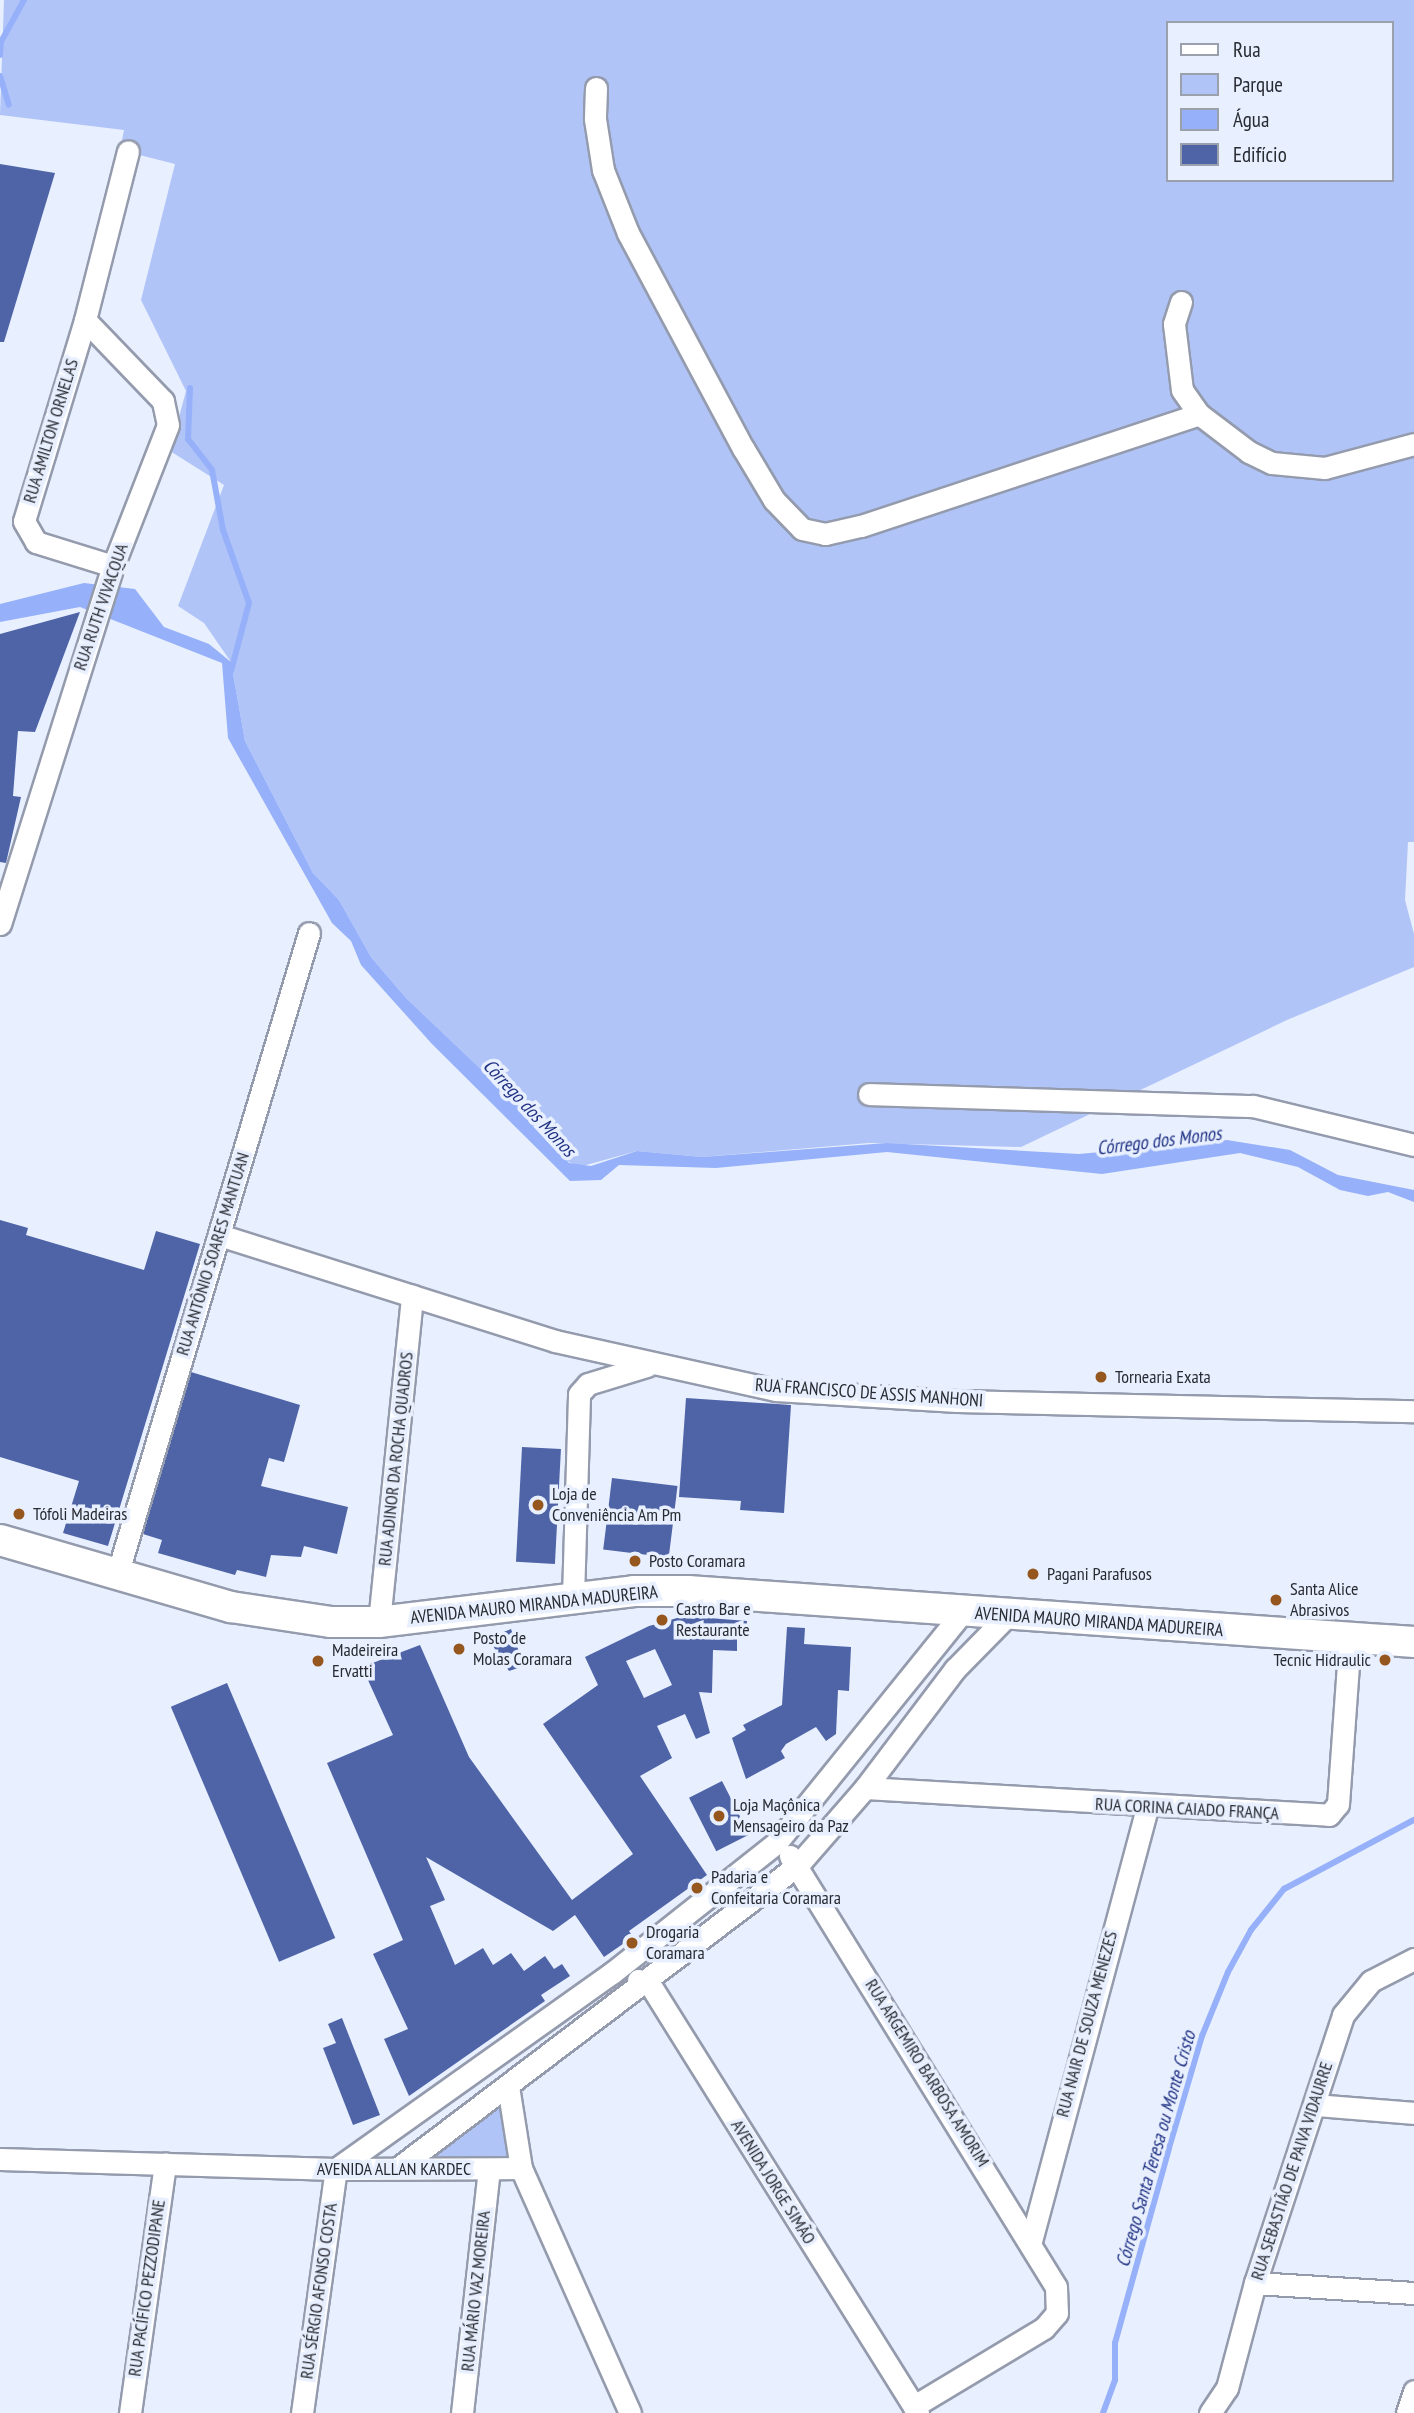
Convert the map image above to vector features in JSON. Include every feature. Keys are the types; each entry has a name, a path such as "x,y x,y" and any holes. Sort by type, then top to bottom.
{"main road":[{"name":"AVENIDA MAURO MIRANDA MADUREIRA","path":"0,1540 117,1575 288,1618 379,1622 573,1598 688,1591 962,1613 1414,1642"}],"street":[{"path":"596,88 595,119 603,170 628,233 743,448 774,500 802,529 825,534 861,526 1199,414"},
{"path":"85,320 128,150"},
{"path":"1181,302 1174,324 1176,368 1182,390 1199,414 1249,452 1302,468 1353,464 1414,444"},
{"name":"RUA RUTH VIVACQUA","path":"0,923 111,573 169,417 163,401 85,320"},
{"name":"RUA AMILTON ORNELAS","path":"85,320 25,529 36,542 111,573"},
{"name":"RUA ANTÔNIO SOARES MANTUAN","path":"117,1575 309,933"},
{"path":"869,1094 1253,1106 1414,1145"},
{"name":"RUA FRANCISCO DE ASSIS MANHONI","path":"219,1235 412,1296 649,1365 790,1391 957,1401 1414,1411"},
{"name":"RUA ADINOR DA ROCHA QUADROS","path":"379,1622 412,1296"},
{"path":"573,1598 579,1394 588,1384 649,1365"},
{"path":"336,2169 612,1973 777,1842 962,1613"},
{"path":"398,2168 564,2043 649,1983 798,1865 865,1788 955,1669 1007,1616"},
{"name":"RUA CORINA CAIADO FRANÇA","path":"865,1788 1147,1808 1309,1816 1335,1811 1350,1638"},
{"name":"RUA NAIR DE SOUZA MENEZES","path":"1031,2241 1147,1808"},
{"name":"RUA ARGEMIRO BARBOSA AMORIM","path":"777,1842 798,1865 1031,2241 1056,2287 1057,2312 1044,2328 916,2409"},
{"name":"RUA SEBASTIÃO DE PAIVA VIDAURRE","path":"1210,2413 1227,2388 1255,2283 1343,2015 1355,1995 1414,1959"},
{"path":"612,1973 649,1983"},
{"name":"AVENIDA JORGE SIMÃO","path":"649,1983 916,2409"},
{"path":"546,2020 564,2043"},
{"path":"508,2086 521,2168 630,2413"},
{"path":"1315,2105 1414,2113"},
{"name":"AVENIDA ALLAN KARDEC","path":"0,2159 336,2169 521,2168"},
{"name":"RUA PACÍFICO PEZZODIPANE","path":"130,2413 165,2163"},
{"name":"RUA SÉRGIO AFONSO COSTA","path":"302,2413 336,2169"},
{"name":"RUA MÁRIO VAZ MOREIRA","path":"462,2413 489,2169"},
{"path":"1255,2283 1414,2294"},
{"path":"1407,2413 1414,2391"}],"green space":[{"path":"4,0 1414,0 1414,842 1408,842 1405,900 1414,934 1414,967 1287,1020 1021,1147 869,1143 702,1157 637,1151 579,1167 559,1157 523,1109 406,998 371,957 339,900 313,873 245,741 231,662 204,623 178,606 224,485 170,451 186,391 141,300 175,164 120,150 124,130 0,115"},
{"path":"500,2107 510,2158 435,2156"}],"water":[{"path":"84,583 135,589 164,627 209,644 231,662 245,741 313,873 339,900 371,957 406,998 523,1109 569,1163 591,1166 637,1151 702,1157 887,1143 1079,1154 1227,1140 1290,1150 1338,1175 1414,1190 1414,1202 1388,1192 1368,1196 1340,1190 1298,1167 1240,1153 1102,1174 887,1152 716,1168 619,1165 601,1180 570,1181 432,1044 361,965 351,941 332,923 228,738 222,663 80,607 0,622 0,604"}],"building":[{"path":"0,164 55,173 4,342 0,342"},
{"path":"80,612 35,732 18,731 13,796 21,797 6,863 0,862 0,634"},
{"path":"0,1220 28,1228 26,1235 144,1270 156,1231 200,1244 108,1546 63,1533 79,1481 0,1457"},
{"path":"191,1372 300,1405 284,1462 269,1458 261,1486 348,1507 337,1554 304,1546 301,1557 271,1555 266,1577 237,1570 235,1575 158,1553 162,1540 143,1534"},
{"path":"686,1398 791,1405 784,1513 740,1510 741,1501 679,1497"},
{"name":"Loja de Conveniência Am Pm","path":"522,1447 561,1449 555,1564 516,1562"},
{"path":"612,1478 678,1486 669,1558 603,1549"},
{"path":"684,1616 747,1621 746,1639 737,1639 737,1651 713,1650 712,1693 699,1692 710,1733 696,1739 685,1714 657,1726 672,1758 640,1776 707,1875 629,1931 633,1937 604,1957 575,1915 553,1931 426,1857 445,1900 430,1906 455,1965 483,1948 493,1965 511,1953 524,1971 545,1956 554,1969 562,1964 570,1976 541,1995 545,2001 409,2096 384,2039 408,2029 373,1954 403,1940 327,1763 393,1735 362,1667 420,1645 469,1757 572,1900 633,1854 543,1724 598,1685 585,1657 649,1626","holes":["655,1649 672,1685 644,1698 626,1661"]},
{"path":"787,1627 805,1628 804,1644 851,1647 849,1691 838,1690 836,1734 826,1741 816,1727 786,1744 781,1751 785,1758 746,1779 732,1738 746,1730 743,1725 782,1705"},
{"path":"511,1629 524,1666 509,1671 488,1638"},
{"path":"227,1683 335,1938 279,1962 171,1707"},
{"name":"Loja Maçônica Mensageiro da Paz","path":"722,1781 749,1834 716,1851 689,1798"},
{"path":"342,2018 380,2115 353,2125 323,2048 336,2043 328,2024"}],"waterway":[{"path":"0,55 1,42 24,0"},
{"path":"0,76 9,105"},
{"path":"190,388 188,439 212,470 223,530 249,603 231,671"},
{"name":"Córrego Santa Teresa ou Monte Cristo","path":"1103,2413 1115,2380 1115,2343 1169,2148 1202,2036 1228,1972 1251,1930 1284,1889 1414,1820"}],"place":[{"name":"Tornearia Exata","path":"1101,1377"},
{"name":"Loja de Conveniência Am Pm","path":"538,1505"},
{"name":"Tófoli Madeiras","path":"19,1514"},
{"name":"Posto Coramara","path":"635,1561"},
{"name":"Pagani Parafusos","path":"1033,1574"},
{"name":"Santa Alice Abrasivos","path":"1276,1600"},
{"name":"Castro Bar e Restaurante","path":"662,1620"},
{"name":"Posto de Molas Coramara","path":"459,1649"},
{"name":"Tecnic Hidraulic","path":"1385,1660"},
{"name":"Madeireira Ervatti","path":"318,1661"},
{"name":"Loja Maçônica Mensageiro da Paz","path":"719,1816"},
{"name":"Padaria e Confeitaria Coramara","path":"697,1888"},
{"name":"Drogaria Coramara","path":"632,1943"}],"water label":[{"name":"Córrego dos Monos","path":"529,1108"},
{"name":"Córrego dos Monos","path":"1159,1141"}]}
